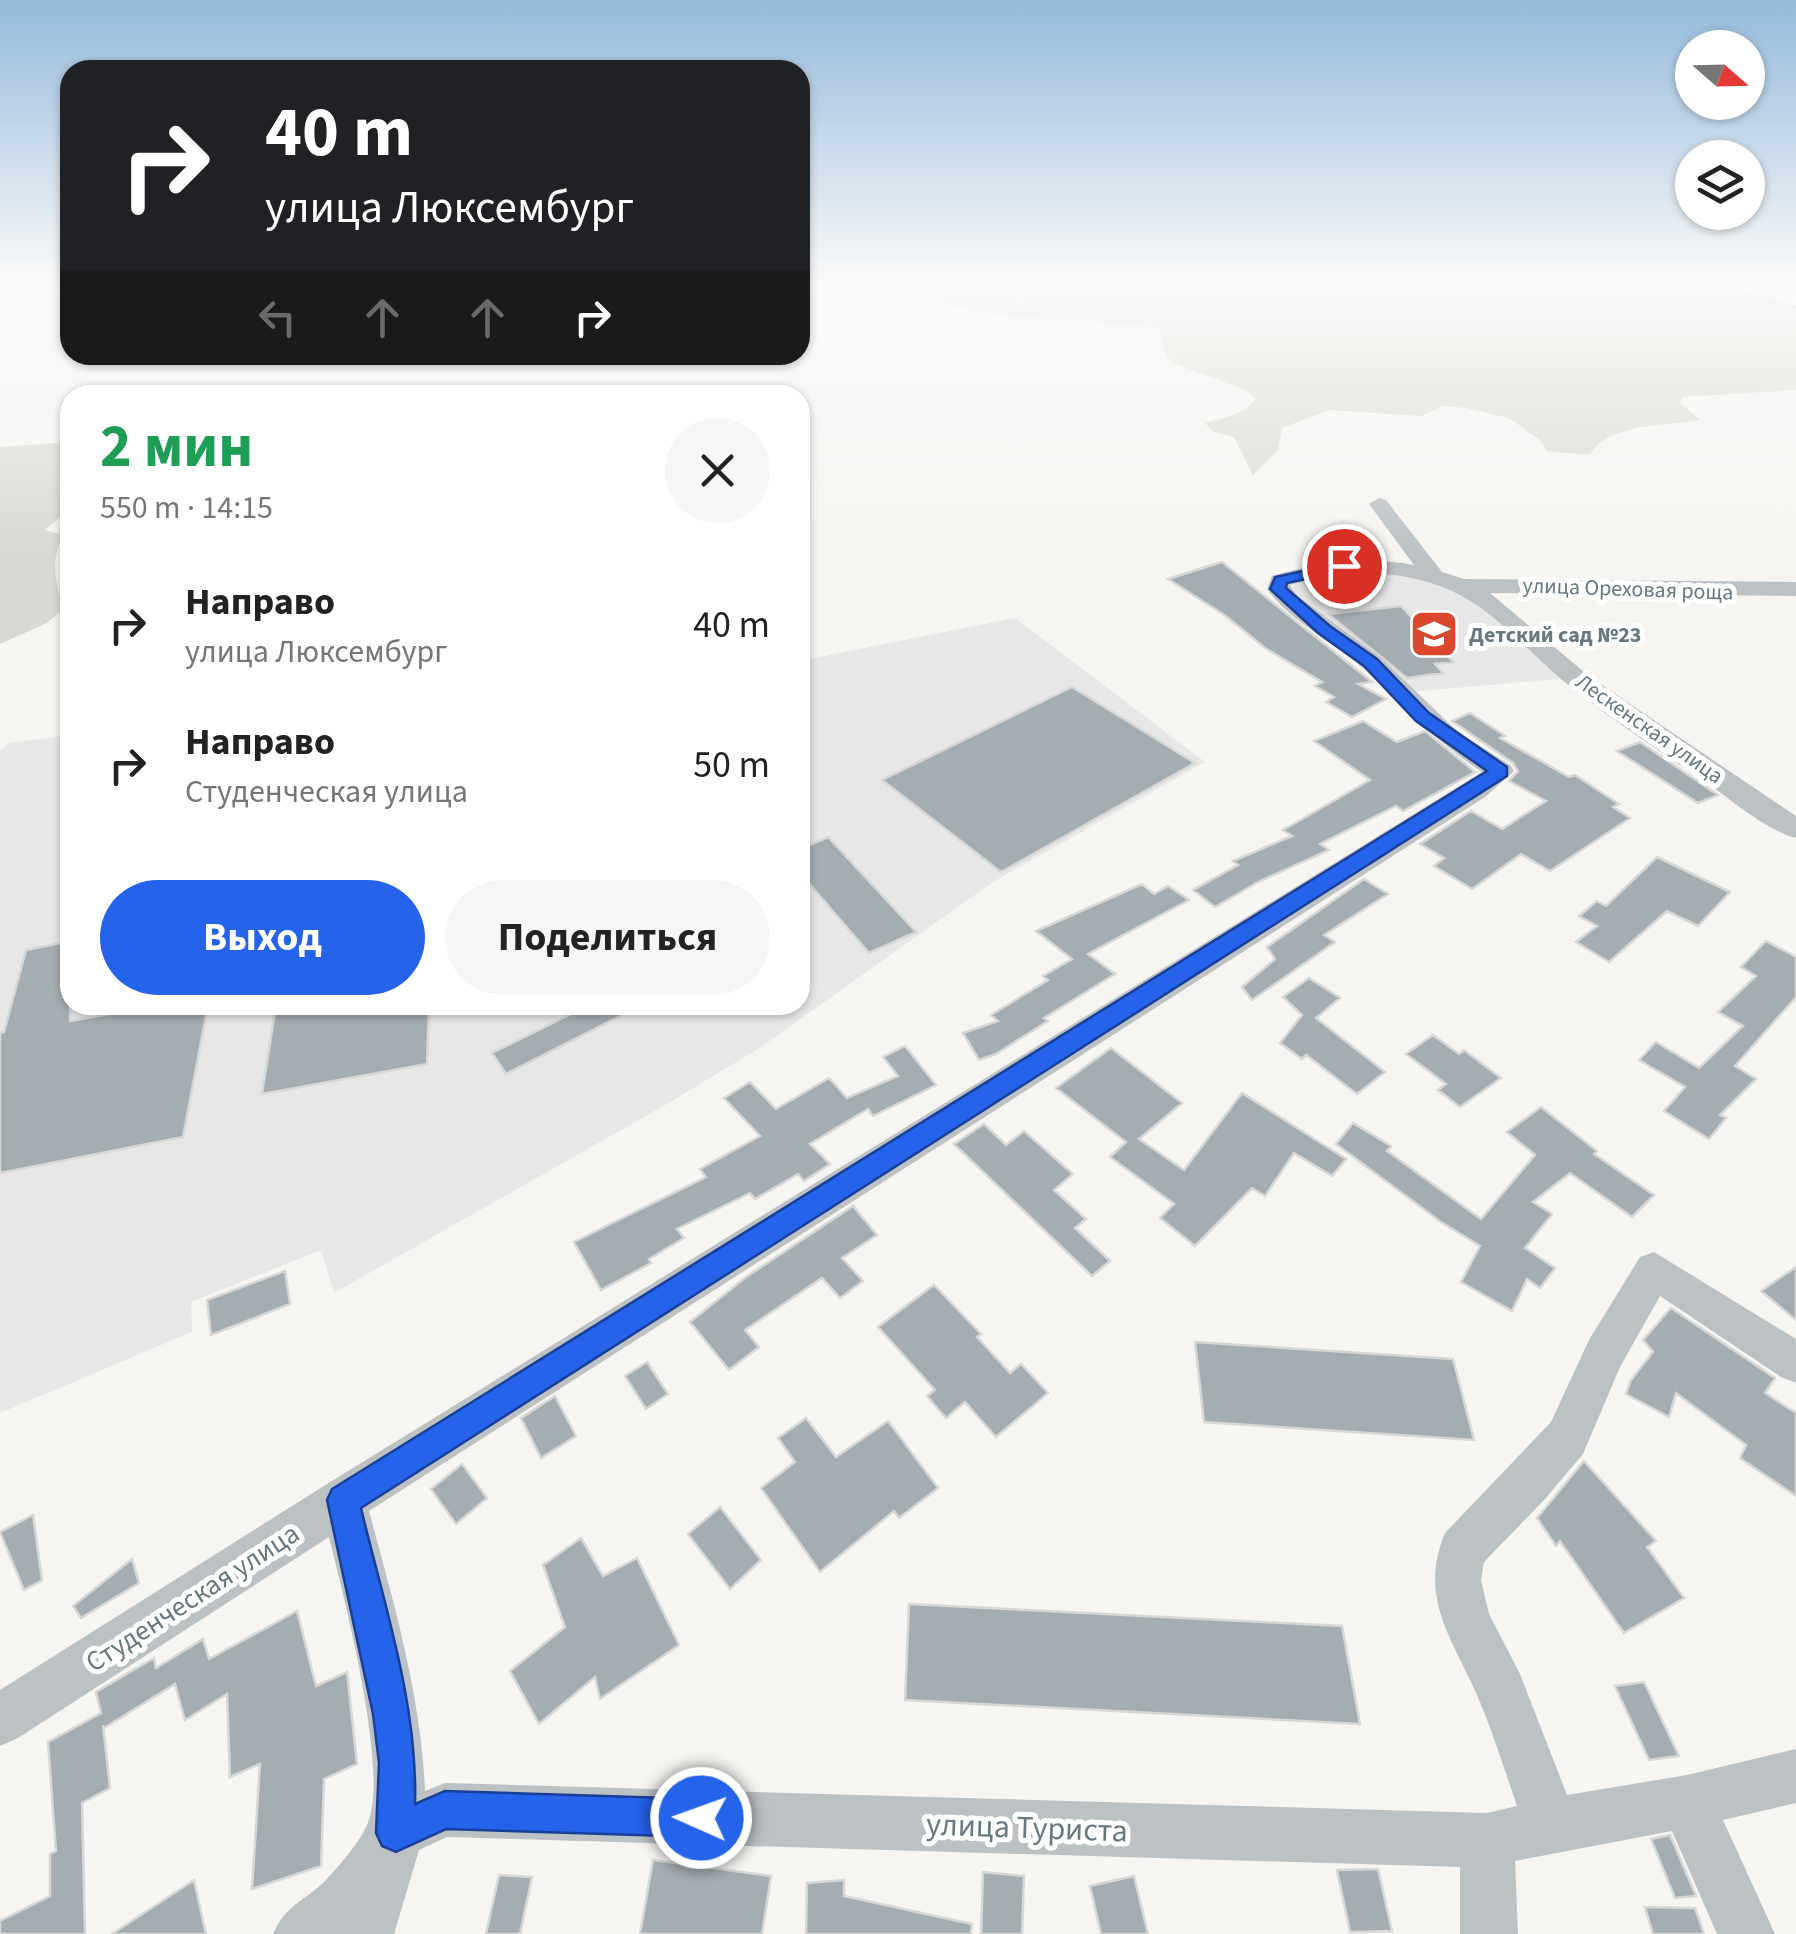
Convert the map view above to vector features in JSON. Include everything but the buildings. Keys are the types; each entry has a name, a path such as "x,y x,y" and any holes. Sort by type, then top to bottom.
{"street":[{"path":"1379,504 1448,582"},
{"name":"Студенческая улица","path":"0,1720 1500,772 1423,717 1370,662 1324,630 1278,589 1280,580 1300,573 1344,566 1385,569 1448,582"},
{"name":"улица Ореховая роща","path":"1448,582 1742,592 1796,589"},
{"name":"Лескенская улица","path":"1448,582 1518,626 1576,678 1796,829"},
{"path":"1550,1825 1502,1692 1466,1620 1457,1580 1462,1550 1529,1483 1567,1438 1604,1354 1654,1270 1796,1363"},
{"path":"344,1500 398,1763 396,1833 364,1934"},
{"name":"улица Туриста","path":"302,1934 345,1901 396,1833 445,1810 1486,1840 1687,1802 1796,1776"},
{"path":"1687,1802 1746,1934"},
{"path":"1486,1840 1488,1934"}],"shaded area":[{"path":"1209,376 1796,376 1796,390 1683,397 1680,403 1700,420 1624,431 1598,445 1590,455 1547,451 1540,440 1509,418 1466,408 1443,406 1421,416 1329,410 1282,428 1278,450 1253,475 1234,437 1214,432 1205,423 1240,412 1251,404 1255,398 1245,390"},
{"path":"60,444 60,517 45,530 60,534 55,562 60,612 47,623 0,644 0,447"},
{"name":"Детский сад №23","path":"1331,571 1395,572 1440,583 1475,598 1569,678 1408,692 1292,592 1293,585 1308,576"},
{"path":"1015,618 1205,762 993,882 810,1012 810,659"},
{"path":"60,736 60,1015 806,1015 672,1101 334,1293 321,1250 191,1302 192,1332 0,1413 0,751 9,743"}],"place":[{"name":"Детский сад №23","path":"1434,634"}],"route":[{"path":"701,1818 445,1810 396,1833 398,1763 391,1714 344,1500 1500,772 1423,717 1370,662 1324,630 1278,589 1280,580 1300,573 1344,566"}]}
